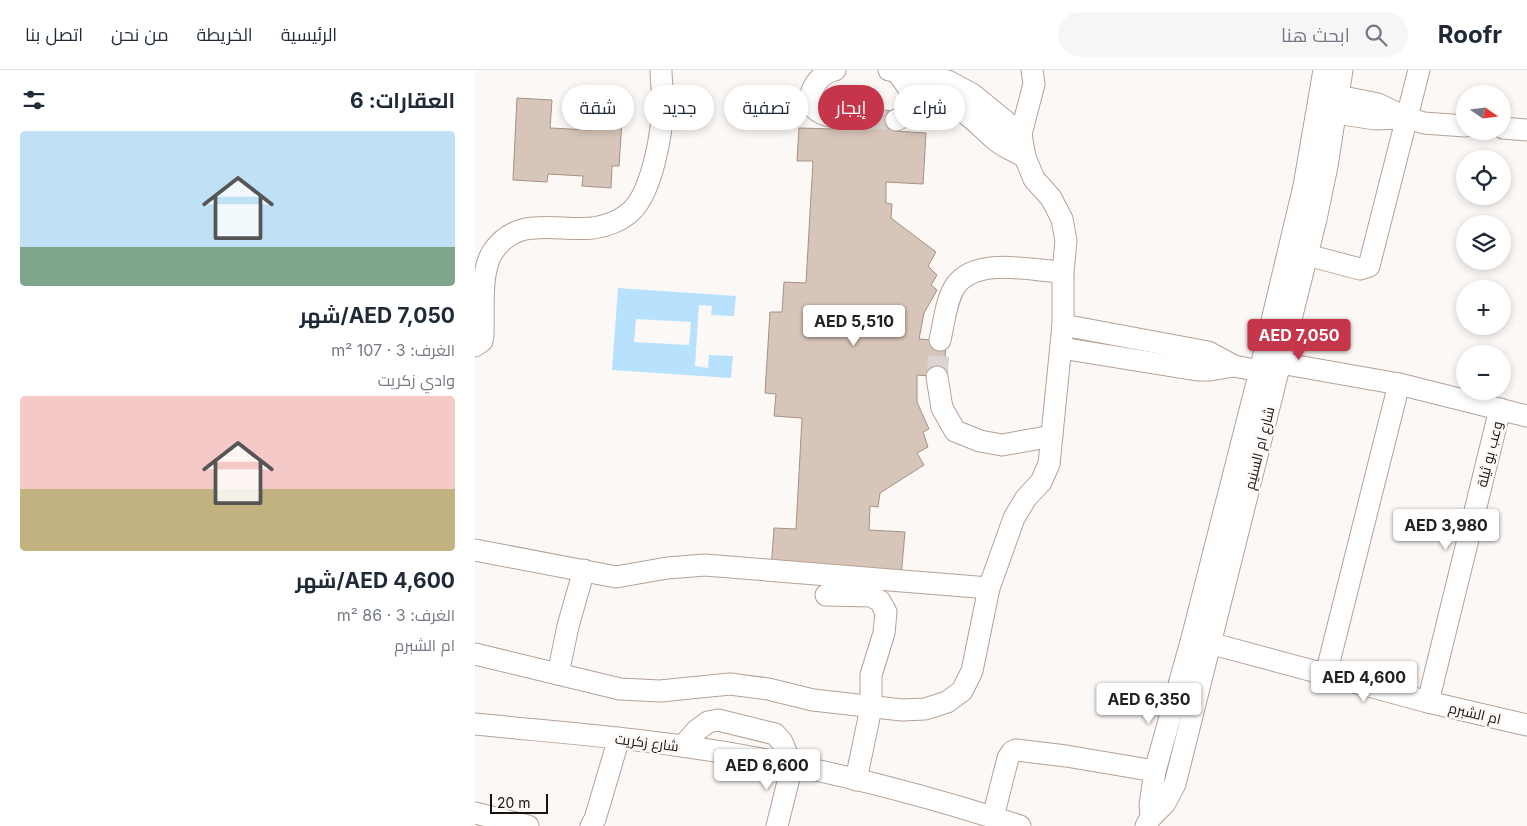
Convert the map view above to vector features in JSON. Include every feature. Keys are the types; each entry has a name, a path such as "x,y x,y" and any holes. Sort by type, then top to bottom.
{"street":[{"path":"475,346 481,341 483,335 485,270 492,253 503,241 515,232 536,226 592,228 613,223 630,214 641,198 653,169 658,144 663,105 661,70"},
{"path":"818,111 813,105 812,98 815,86 821,76 835,70"},
{"path":"889,70 948,81 972,94 1021,134"},
{"path":"895,70 908,87 914,100 904,116 930,102 940,102 962,110 999,143 1025,157"},
{"path":"475,654 628,690 660,691 730,684 768,689 813,700 902,710 925,709 947,702 962,691 973,671 989,588 1014,518 1026,498 1041,482 1049,464 1063,325 1063,272 1066,241 1062,219 1051,198 1034,179 1025,157 1021,134 1033,84 1032,70"},
{"name":"شارع ام السنيم","path":"1149,821 1165,803 1175,784 1201,641 1260,371 1304,186 1323,70"},
{"name":"شارع ام السنيم","path":"1149,821 1155,771 1201,641 1280,363 1327,166 1342,70"},
{"path":"1307,255 1361,269 1369,266 1419,70"},
{"path":"1337,105 1375,119 1407,118 1424,123 1456,125"},
{"path":"1511,129 1527,130"},
{"path":"940,340 949,303 956,284 971,273 984,268 1019,267 1063,272"},
{"path":"1063,325 1208,352 1217,355 1234,366 1260,371 1280,363 1399,384 1527,416"},
{"path":"1061,348 1197,370 1216,370 1234,366"},
{"path":"937,377 942,408 955,432 980,441 1002,445 1052,436"},
{"path":"1326,674 1333,653 1399,384"},
{"name":"وعب بو ثيلة","path":"1428,702 1500,409"},
{"path":"475,550 616,576 667,568 705,565 989,588"},
{"path":"558,674 564,642 585,570"},
{"path":"826,595 871,596 880,600 886,612 884,633 871,676 871,708 856,780"},
{"name":"ام الشبرم","path":"1201,641 1428,702 1526,723"},
{"path":"683,746 708,722 725,720 775,734 782,742 793,766 777,826"},
{"name":"شارع زكريت","path":"475,724 683,746 793,766 856,780 1020,826"},
{"path":"591,826 595,819 619,738"},
{"path":"993,817 1009,758 1012,752 1016,750 1066,756 1155,771"},
{"path":"475,813 528,826"}],"water":[{"path":"618,288 736,296 734,316 711,315 712,306 699,305 695,366 708,368 709,355 733,356 731,378 612,370","holes":["636,319 691,322 689,345 634,342"]}],"building":[{"path":"517,98 552,100 550,128 562,130 621,130 619,166 612,166 611,188 582,186 583,176 548,174 547,182 513,180"},
{"path":"884,110 894,111 895,131 926,133 923,184 886,182 886,203 892,204 891,218 936,252 928,266 937,275 931,285 937,290 924,313 919,339 946,341 944,377 917,375 917,402 929,429 923,432 928,447 917,453 924,465 880,493 878,507 870,506 869,530 905,532 901,577 771,570 774,528 796,529 802,418 774,416 776,394 765,393 770,312 782,312 784,282 806,283 813,161 797,161 799,130 808,130 808,128 818,130 884,130"}],"tunnel":[{"path":"884,119 894,120"},
{"path":"937,377 940,340"}]}
